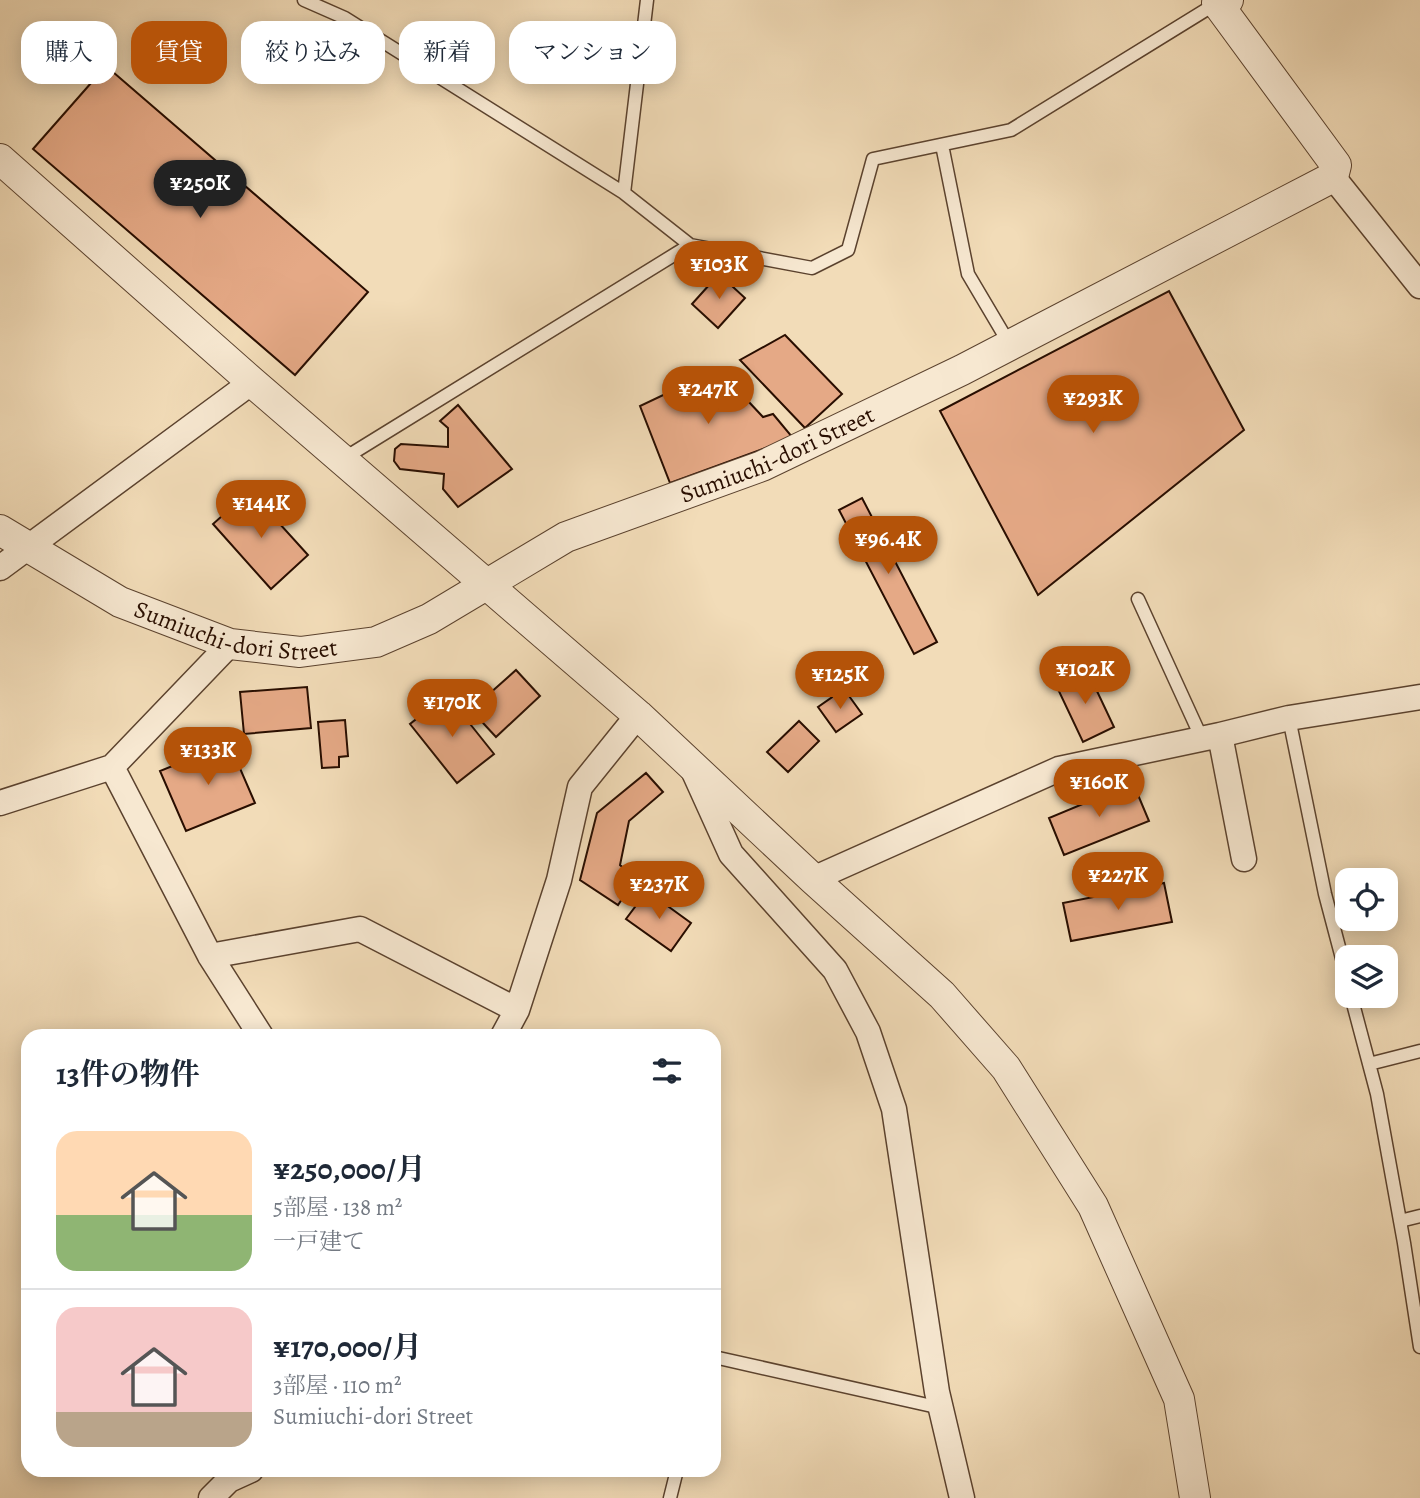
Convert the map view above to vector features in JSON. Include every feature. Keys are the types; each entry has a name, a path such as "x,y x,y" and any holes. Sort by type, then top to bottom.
{"street":[{"path":"1220,1 1336,165 1333,177 1420,286"},
{"path":"0,159 252,382 638,715 942,995 1006,1068 1093,1206 1179,1399 1195,1498"},
{"name":"Sumiuchi-dori Street","path":"0,530 120,602 205,637 230,644 300,652 376,642 429,619 566,537 762,466 1010,345 1333,177"},
{"path":"0,568 252,382"},
{"path":"0,803 111,767 230,644"},
{"path":"813,879 1059,769 1289,718 1420,697"},
{"path":"507,1029 517,1010 559,880 580,787 638,715"},
{"path":"1211,737 1244,859"},
{"path":"690,763 731,854 835,970 868,1031 894,1109 941,1408 962,1498"},
{"path":"111,767 210,956 257,1029"},
{"path":"210,956 360,929 517,1010"},
{"path":"211,1498 236,1477"}],"lane":[{"path":"304,0 345,18 624,193 690,245 812,268 848,250 873,159 1011,130 1220,1"},
{"path":"624,193 647,0"},
{"path":"943,145 968,274 1010,345"},
{"path":"343,459 690,245"},
{"path":"1138,599 1211,737"},
{"path":"1289,718 1325,894 1338,945"},
{"path":"1354,1008 1369,1064 1400,1221 1420,1347"},
{"path":"1369,1064 1420,1051"},
{"path":"1400,1221 1420,1216"},
{"path":"721,1359 941,1408"},
{"path":"670,1498 675,1477"}],"building":[{"path":"117,75 368,292 295,375 33,149 90,84 117,84"},
{"path":"719,274 745,298 718,328 692,304"},
{"path":"1169,291 1244,430 1038,595 940,411"},
{"path":"785,335 842,394 805,428 740,360"},
{"path":"718,369 763,417 773,414 793,438 670,483 640,406"},
{"path":"458,405 512,469 458,507 443,489 444,474 400,469 394,461 395,449 401,444 448,447 448,428 440,421"},
{"path":"250,491 308,555 271,589 213,524"},
{"path":"862,498 937,642 914,654 839,510"},
{"path":"516,670 540,696 496,737 471,710"},
{"path":"1087,670 1114,727 1083,742 1056,685"},
{"path":"307,687 311,728 244,734 240,692"},
{"path":"844,689 862,714 836,732 818,707"},
{"path":"447,695 494,754 457,783 410,724"},
{"path":"345,720 348,756 339,757 339,767 322,768 318,722"},
{"path":"799,721 819,741 788,772 767,752"},
{"path":"229,743 255,803 186,831 160,771"},
{"path":"646,773 663,792 629,821 620,865 636,878 618,905 580,880 597,813"},
{"path":"1133,783 1149,821 1064,855 1049,818"},
{"path":"1164,883 1172,922 1071,941 1063,903"},
{"path":"647,891 691,923 671,951 626,919"}]}
